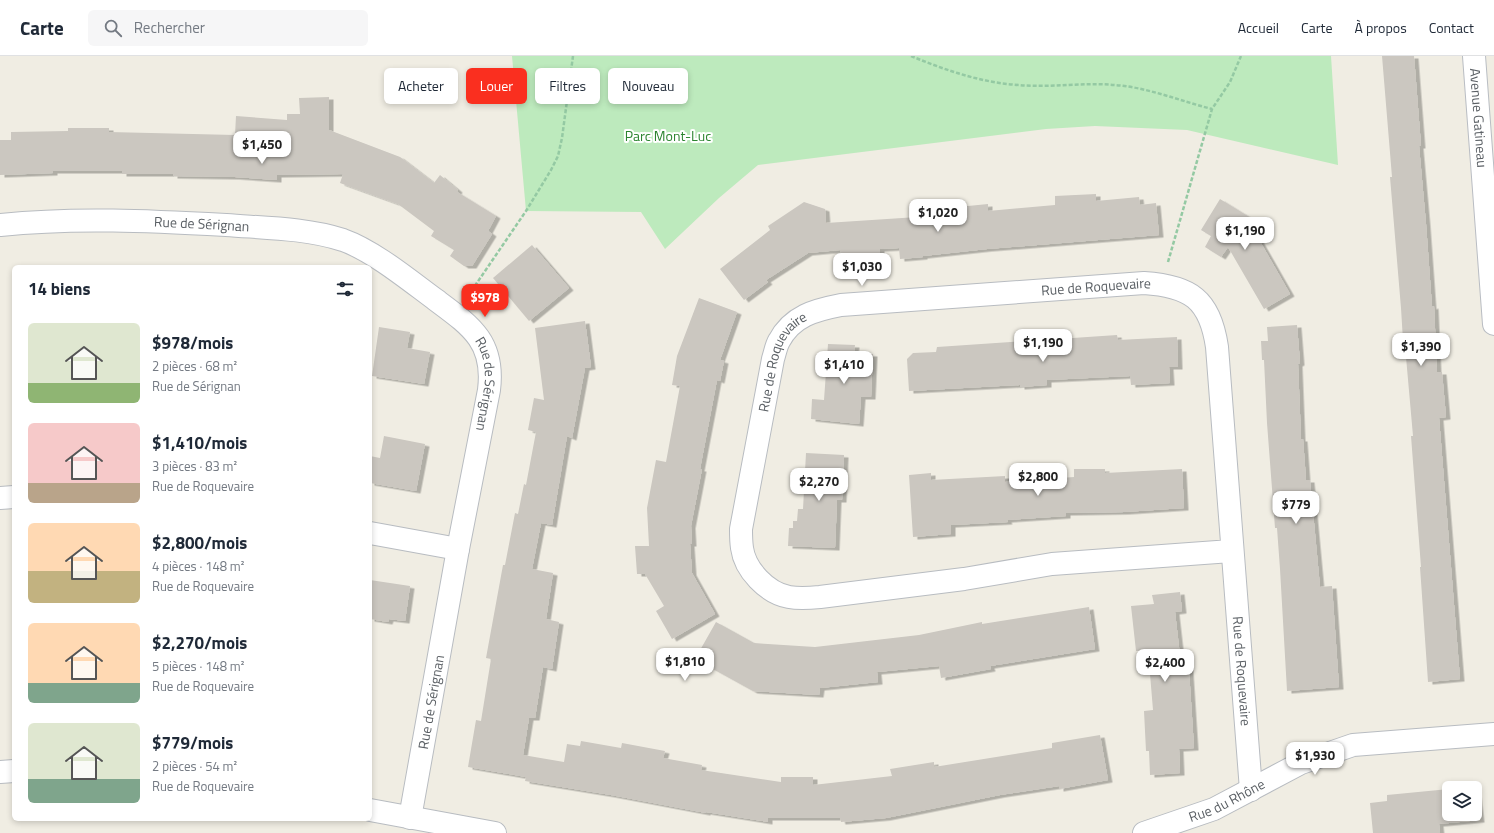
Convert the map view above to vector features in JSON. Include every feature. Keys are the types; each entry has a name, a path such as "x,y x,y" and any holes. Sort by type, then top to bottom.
{"street":[{"name":"Avenue Gatineau","path":"1474,56 1494,324"},
{"name":"Rue de Sérignan","path":"0,225 69,221 140,222 256,227 316,234 343,240 367,251 455,314 474,330 483,344 489,358 491,374 410,818"},
{"name":"Rue de Roquevaire","path":"1232,551 1052,564 964,579 803,598 788,597 772,590 760,581 749,567 742,549 740,529 773,359 779,341 788,327 802,316 818,309 841,305 1136,284 1162,284 1180,288 1197,299 1208,313 1214,329 1217,347 1250,790"},
{"path":"0,498 12,497"},
{"path":"372,532 458,549"},
{"name":"Rue du Rhône","path":"1144,833 1214,809 1301,763 1353,745 1494,734"},
{"path":"0,772 12,771"},
{"path":"372,810 495,833"}],"path":[{"path":"455,314 526,211 558,156 562,138 573,56"},
{"path":"911,56 940,67 998,82 1033,86 1113,84 1130,86 1212,109"},
{"path":"1162,284 1212,109 1230,82 1241,56"}],"green space":[{"name":"Parc Mont-Luc","path":"512,56 1331,56 1338,165 1187,130 1095,126 1046,129 758,165 719,198 665,249 641,212 526,211 516,104 527,104 527,68 513,68"}],"building":[{"path":"1382,56 1414,56 1421,146 1419,146 1432,307 1434,306 1437,372 1442,372 1446,417 1439,418 1460,679 1428,682 1411,436 1413,436 1406,357 1404,357"},
{"path":"329,97 329,130 400,157 434,183 440,175 458,190 457,192 496,216 488,231 492,234 472,266 464,266 450,256 454,250 431,236 434,231 398,204 340,183 343,174 277,175 277,180 235,177 173,176 173,174 122,174 122,171 53,171 53,173 0,175 0,140 11,140 11,132 68,131 68,128 109,128 109,132 235,135 236,116 287,120 287,114 300,114 299,98"},
{"path":"1096,194 1096,201 1139,197 1140,205 1156,203 1159,235 987,249 900,259 899,248 880,249 880,257 841,259 840,250 808,253 766,280 768,282 744,300 720,269 770,230 768,226 804,202 825,209 826,223 948,215 948,208 988,204 988,211 1055,205 1055,196"},
{"path":"1220,199 1259,223 1254,231 1290,294 1264,309 1228,247 1221,257 1205,247 1211,236 1201,230"},
{"path":"532,245 569,288 529,321 493,278"},
{"path":"699,298 737,312 720,360 724,361 720,381 717,380 691,526 692,544 690,544 692,573 715,614 672,639 656,611 664,606 645,574 637,574 635,546 649,546 647,508 656,460 666,462 680,386 672,385 677,356"},
{"path":"585,321 591,367 585,368 572,438 567,436 552,525 541,523 532,569 553,573 546,619 559,622 552,669 543,667 535,718 529,718 523,755 564,762 567,744 580,746 581,741 621,748 622,743 665,751 663,758 702,765 701,770 781,782 781,777 813,777 813,785 892,776 890,769 934,762 934,767 1052,748 1052,743 1100,735 1108,780 1059,789 1059,786 1000,795 886,818 841,822 840,818 768,818 768,822 706,813 525,781 526,777 468,767 476,720 481,721 491,659 486,658 503,565 505,565 515,513 518,514 524,484 526,485 536,432 528,430 534,398 544,400 535,328"},
{"path":"1297,325 1300,363 1298,364 1301,439 1303,439 1306,480 1310,480 1320,587 1332,586 1339,687 1287,691 1277,528 1275,528 1264,360 1262,360 1261,341 1268,341 1267,327"},
{"path":"379,327 410,332 407,348 430,352 424,384 372,376"},
{"path":"1117,335 1118,340 1177,337 1178,367 1169,367 1170,383 1131,385 1130,376 1047,380 1047,385 1020,387 1020,385 909,391 907,359 913,353 936,352 937,347"},
{"path":"828,344 855,345 854,353 873,354 871,397 861,397 859,424 811,419 812,399 824,400"},
{"path":"384,436 425,444 416,491 372,483 372,456 380,458"},
{"path":"806,453 844,455 842,500 837,500 835,548 788,546 789,528 793,528 793,521 797,521 798,509 803,509"},
{"path":"1074,469 1105,469 1105,473 1182,469 1184,508 1124,512 1066,513 1066,516 1007,520 1008,522 951,525 951,534 913,537 909,475 931,473 931,480 1005,476 1005,482 1074,477"},
{"path":"372,580 410,586 405,621 389,619 388,622 372,619"},
{"path":"1180,592 1182,611 1175,612 1180,656 1188,655 1194,748 1179,749 1180,773 1150,775 1149,751 1146,751 1144,711 1153,710 1148,650 1136,651 1131,606 1154,604 1152,595"},
{"path":"1089,607 1095,649 990,666 991,669 941,678 939,666 877,672 878,682 820,688 819,695 753,691 695,659 716,622 754,643 815,647 919,635 982,622 982,624"},
{"path":"1442,790 1442,821 1470,821 1439,824 1440,833 1373,833 1370,803 1387,801 1387,795"}]}
